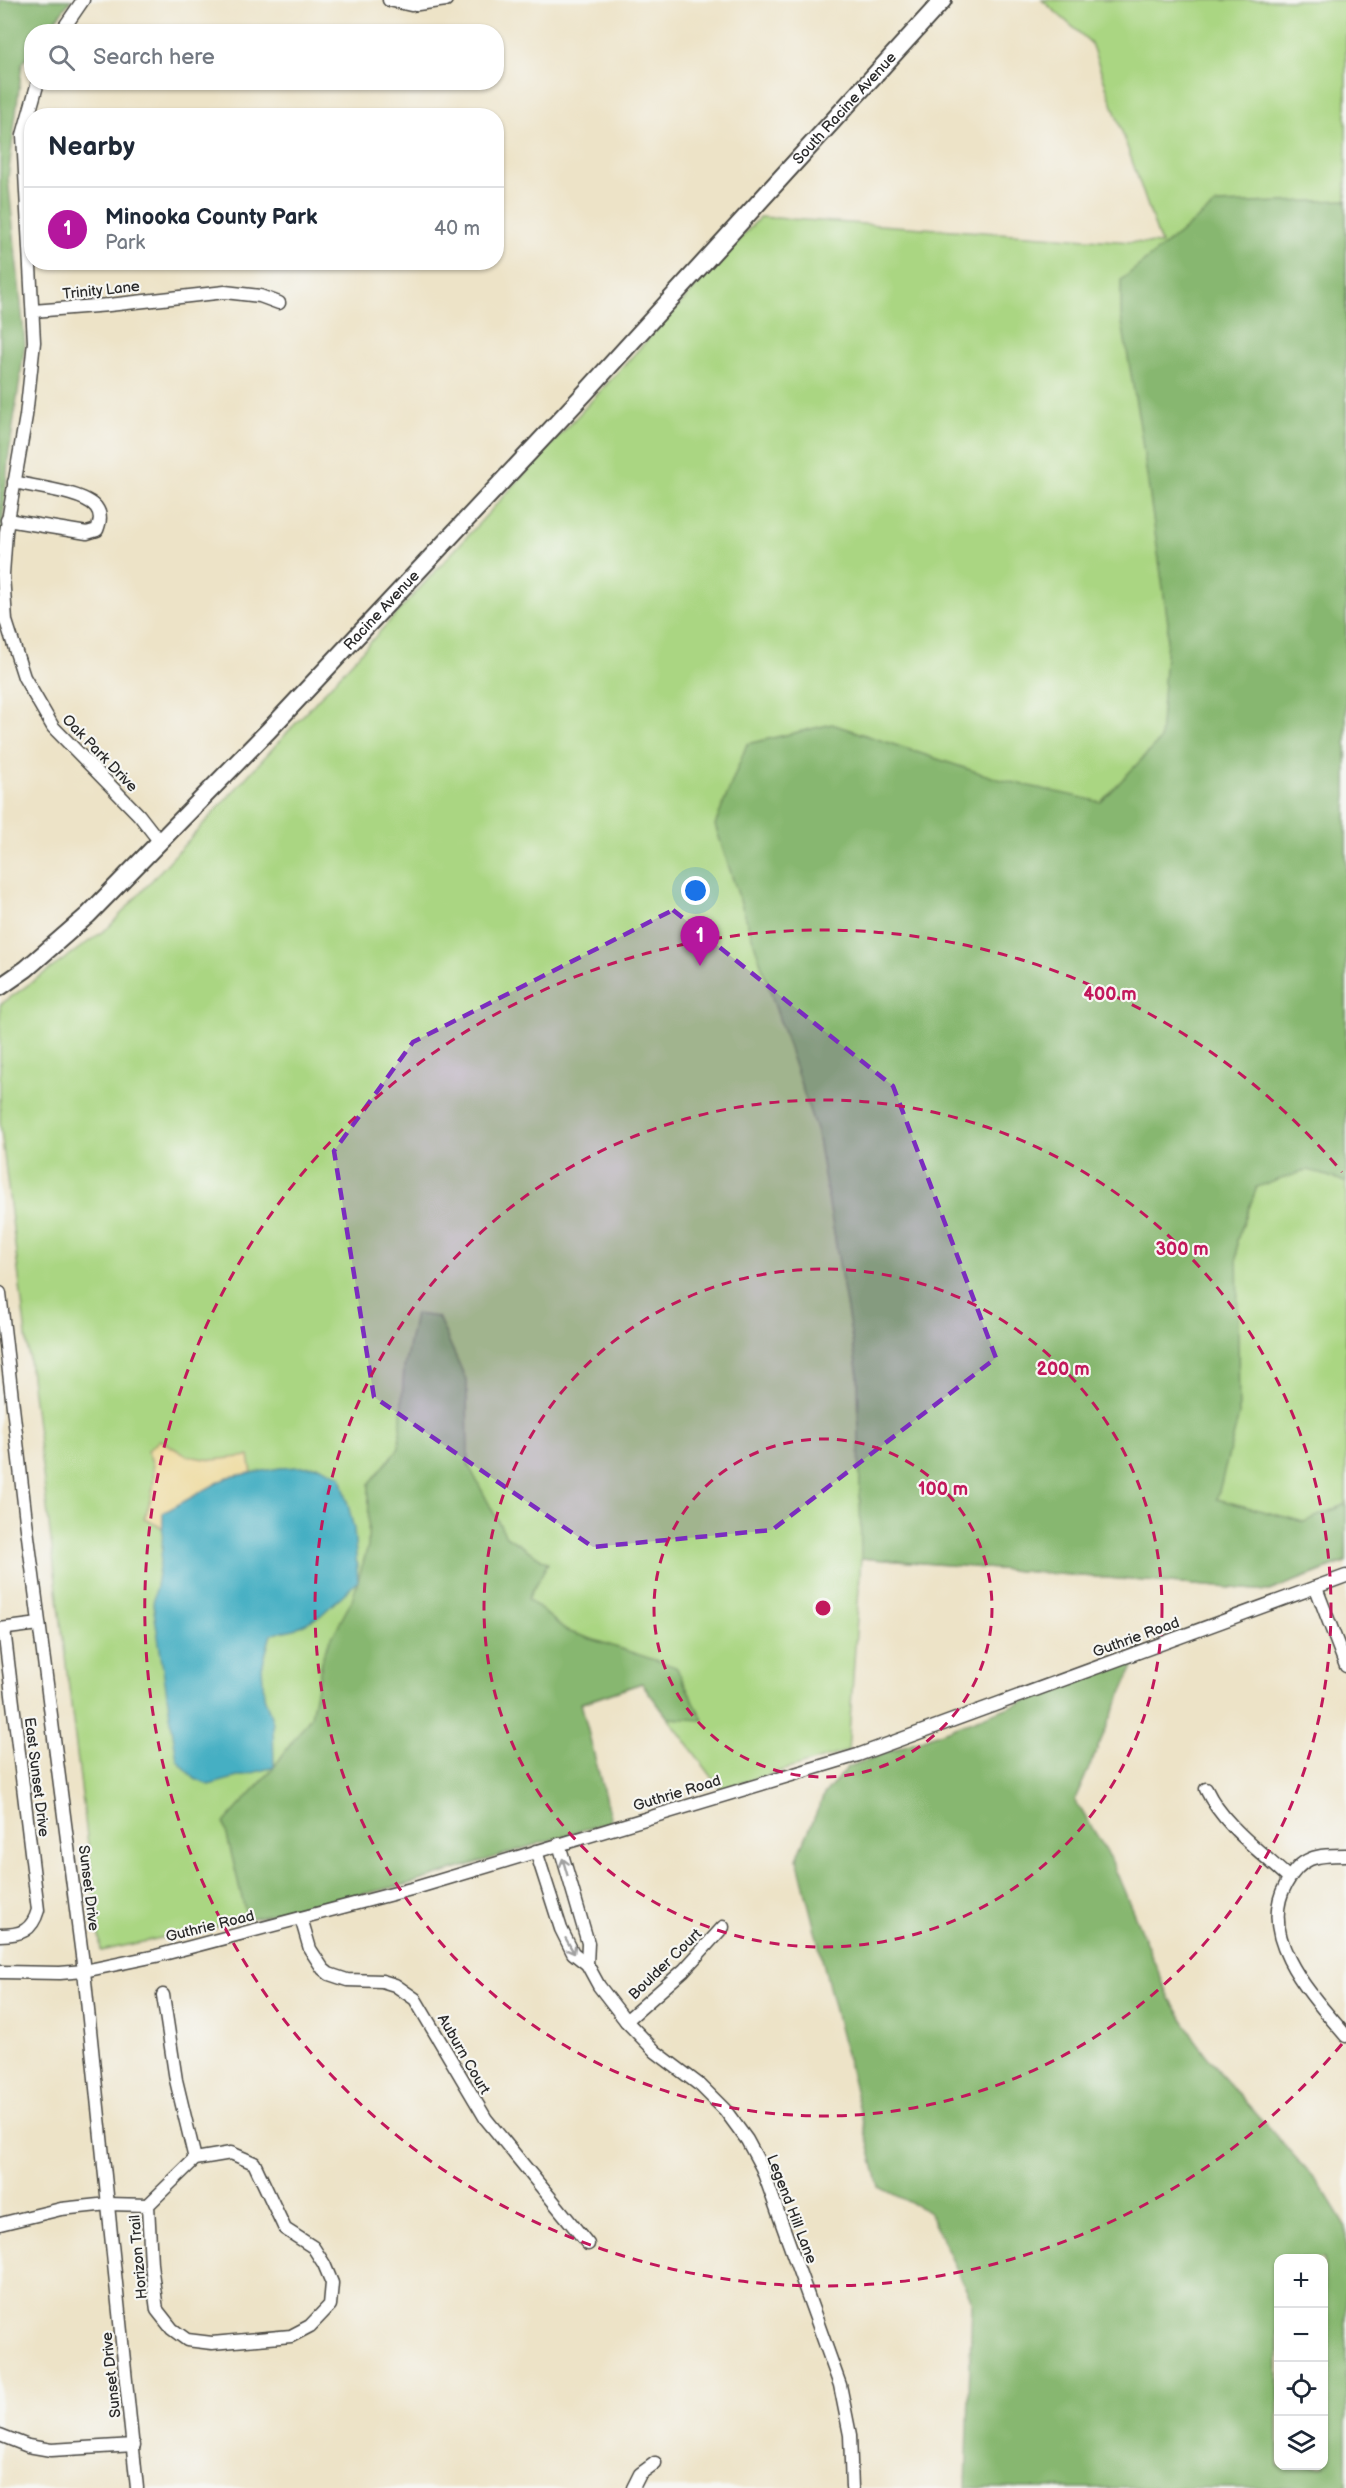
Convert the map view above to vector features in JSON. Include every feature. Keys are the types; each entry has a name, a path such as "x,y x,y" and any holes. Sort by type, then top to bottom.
{"main road":[{"name":"South Racine Avenue","path":"746,216 937,2"},
{"name":"Racine Avenue","path":"0,987 26,969 88,915 160,842 320,676 746,216"}],"street":[{"path":"66,24 83,0"},
{"path":"389,0 411,4 446,0"},
{"name":"Oak Park Drive","path":"29,108 35,90"},
{"name":"Oak Park Drive","path":"24,133 22,145 24,175"},
{"name":"Oak Park Drive","path":"30,270 33,310 32,375 7,520 3,574 6,621 24,677 38,705 53,727 139,815 160,842"},
{"name":"Trinity Lane","path":"33,310 109,306 225,292 260,297 279,303"},
{"path":"7,520 87,533 97,530 101,519 98,508 85,499 14,482"},
{"name":"Sunset Drive","path":"0,1299 84,1971 137,2488"},
{"name":"Guthrie Road","path":"0,1972 84,1971 156,1956 415,1888 811,1769 921,1732 1346,1576"},
{"path":"1316,1588 1346,1666"},
{"path":"2,1629 39,1624"},
{"name":"East Sunset Drive","path":"0,1935 18,1934 31,1927 38,1910 2,1629"},
{"path":"1206,1789 1226,1820 1289,1878"},
{"name":"Legend Hill Lane","path":"558,1844 588,1943 587,1964"},
{"name":"Legend Hill Lane","path":"536,1851 568,1945 573,1953 587,1964 599,1986 626,2021 656,2052 701,2086 725,2110 747,2140 762,2168 840,2385 850,2435 852,2488"},
{"path":"1346,1855 1316,1855 1294,1869 1278,1897 1277,1929 1290,1960 1312,1996 1346,2036"},
{"path":"555,1907 575,1902"},
{"name":"Auburn Court","path":"301,1918 310,1949 329,1974 347,1980 395,1985 415,1999 486,2119 588,2244"},
{"name":"Boulder Court","path":"626,2021 684,1970 723,1927"},
{"path":"163,1995 176,2080 195,2159"},
{"name":"Horizon Trail","path":"0,2224 61,2209 108,2204 148,2205 195,2159 231,2153 254,2163 285,2229 313,2247 332,2283 330,2305 310,2326 291,2336 212,2343 188,2340 172,2329 157,2310 150,2264 148,2205"},
{"path":"0,2435 28,2446 51,2450 134,2445"},
{"path":"633,2488 639,2474 655,2463"}],"highlighted area":[{"path":"673,910 893,1086 996,1358 772,1530 593,1547 374,1397 334,1151 413,1042"}],"green space":[{"path":"0,0 71,0 52,24 24,24 24,61 8,178 25,344 8,460 0,552"},
{"path":"1042,0 1346,0 1346,1562 1269,1591 861,1558 848,1751 721,1789 642,1683 580,1704 611,1821 409,1884 101,1951 0,1122 0,1005 109,927 760,217 1161,244 1091,43"},
{"path":"1346,200 1346,1182 1308,1170 1257,1187 1237,1240 1239,1415 1217,1499 1304,1522 1346,1504 1346,1561 1269,1591 861,1558 858,1375 817,1133 715,825 747,744 832,724 998,779 1101,802 1160,740 1168,623 1139,420 1121,317 1121,280 1216,204"},
{"path":"415,1314 438,1317 467,1382 468,1464 506,1536 548,1563 528,1599 567,1631 676,1667 703,1720 668,1718 642,1683 581,1703 611,1821 409,1884 247,1919 224,1823 271,1771 311,1716 324,1652 352,1600 368,1546 369,1484 399,1448 404,1368"},
{"path":"1136,1660 1075,1800 1110,1857 1169,1997 1195,2039 1224,2078 1321,2186 1346,2227 1346,2488 966,2488 972,2301 929,2212 879,2187 797,1858 824,1795 848,1767"}],"sand":[{"path":"160,1440 187,1456 212,1460 249,1456 252,1473 228,1477 164,1513 163,1528 144,1519 152,1493 154,1476 147,1451"}],"water":[{"path":"319,1466 341,1476 354,1529 358,1581 320,1616 294,1629 271,1634 262,1667 264,1696 273,1723 274,1767 209,1785 195,1779 177,1760 153,1604 162,1549 163,1513 228,1477 280,1468"}],"place":[{"name":"Minooka County Park","path":"700,966"}]}
